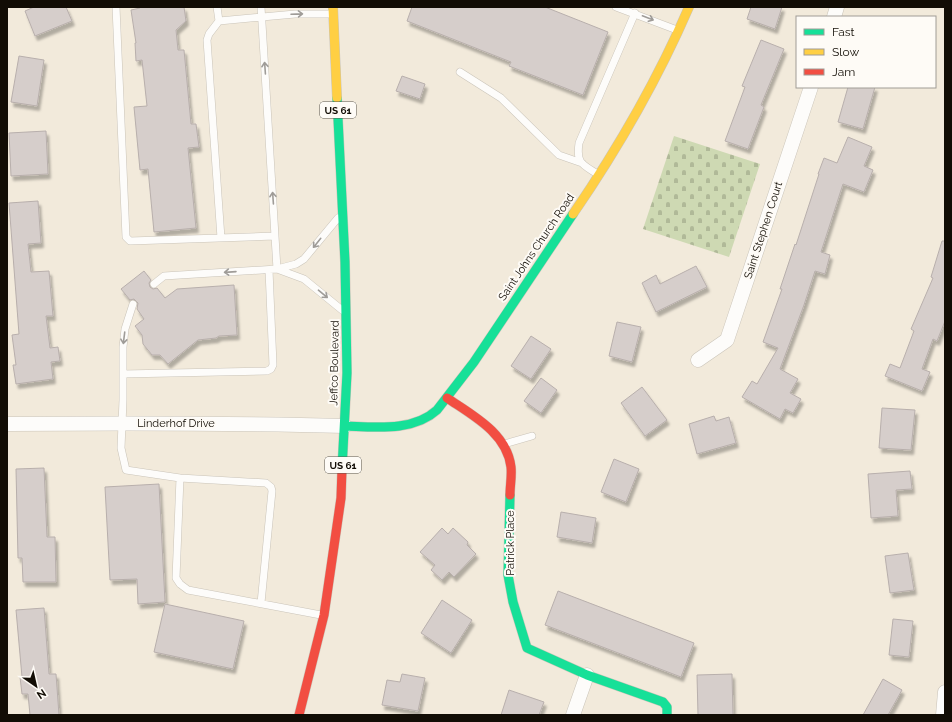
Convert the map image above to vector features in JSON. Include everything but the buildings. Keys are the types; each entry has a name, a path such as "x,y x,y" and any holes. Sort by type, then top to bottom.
{"street":[{"name":"Saint Johns Church Road","path":"345,426 400,425 417,422 431,414 447,398 476,359 599,175 644,101 680,30 689,7"},
{"name":"Jeffco Boulevard","path":"299,715 324,615 334,548 341,498 348,373 347,314 333,11"},
{"name":"Saint Stephen Court","path":"698,360 727,340 811,88"},
{"name":"Patrick Place","path":"447,398 489,428 499,437 509,457 511,467 508,575 513,602 524,643 527,648 532,652 587,675 663,702 667,707 667,715"},
{"name":"Linderhof Drive","path":"7,424 232,423 345,426"},
{"path":"573,715 587,675"},
{"path":"943,715 945,692"}],"lane":[{"path":"116,7 126,237 130,241 275,236"},
{"path":"217,7 218,21 209,34 208,40 220,238"},
{"path":"261,7 277,269"},
{"path":"616,7 625,8 680,30"},
{"path":"218,21 333,11"},
{"path":"582,163 577,155 579,143 635,13"},
{"path":"460,72 501,98 559,155 582,163 599,175"},
{"path":"154,284 164,276 269,270 296,264 304,259 342,213"},
{"path":"277,269 304,279 347,314"},
{"path":"123,374 267,371 271,369 273,365 269,270"},
{"path":"132,304 125,329 123,347 121,448 126,470 180,478 266,483 271,487 261,603"},
{"path":"503,444 532,436"},
{"path":"180,478 176,578 180,584 188,590 324,615"}],"green space":[{"path":"674,136 760,164 729,257 643,229"}],"traffic: fast":[{"path":"337,98 345,262 347,373 342,469"},
{"path":"345,426 393,427 405,425 417,422 437,410 474,362 573,214"},
{"path":"510,495 508,575 513,602 527,648 587,675 663,702 667,707 667,715"}],"traffic: slow":[{"path":"333,7 337,98"},
{"path":"573,214 606,164 636,113 664,61 689,7"}],"traffic: jam":[{"path":"447,398 487,426 503,444 511,467 510,495"},
{"path":"299,715 324,615 341,498 342,469"}]}
